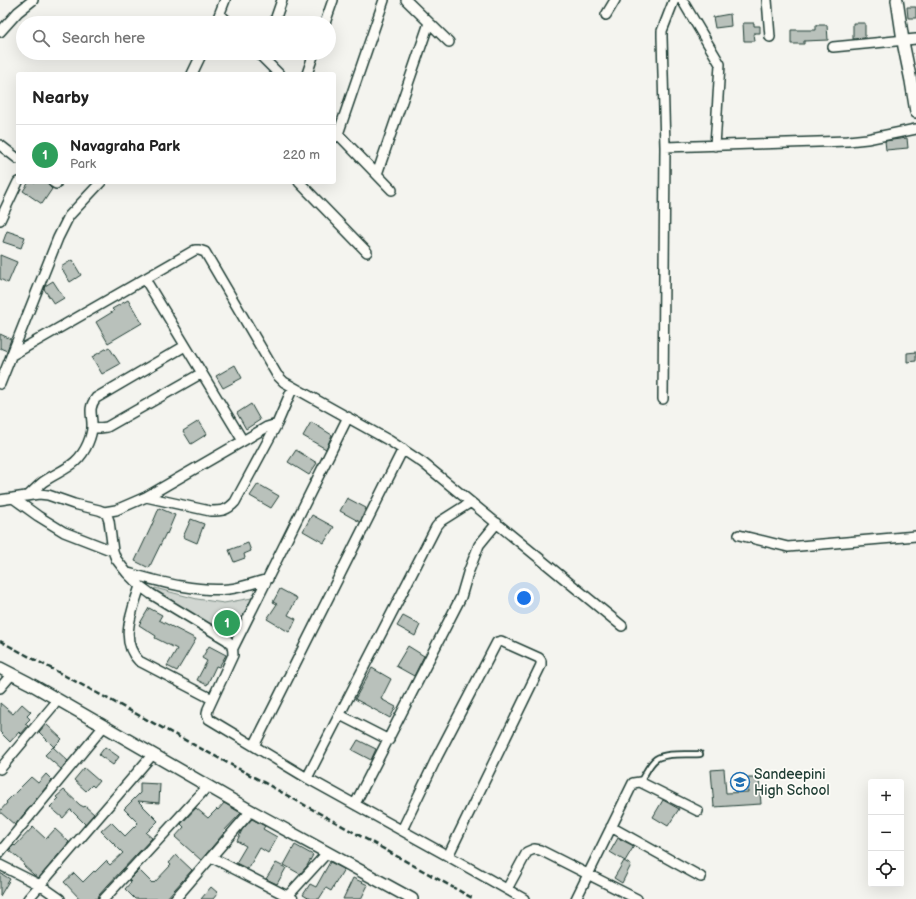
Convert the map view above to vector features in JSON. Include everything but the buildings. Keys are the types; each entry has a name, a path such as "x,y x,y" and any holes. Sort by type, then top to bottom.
{"street":[{"path":"0,32 18,12 33,0"},
{"path":"220,14 225,0"},
{"path":"276,16 282,0"},
{"path":"327,16 333,0"},
{"path":"384,0 336,134 392,190"},
{"path":"406,0 449,42"},
{"path":"606,15 615,0"},
{"path":"663,399 665,147 662,31 674,0"},
{"path":"682,0 720,64 715,146"},
{"path":"767,0 770,37"},
{"path":"897,0 903,40 912,81 916,112"},
{"path":"377,174 429,23"},
{"path":"833,47 916,39"},
{"path":"193,72 199,60"},
{"path":"266,60 277,72"},
{"path":"308,72 312,60"},
{"path":"665,147 867,140 916,129"},
{"path":"0,145 16,157"},
{"path":"1,215 17,184"},
{"path":"0,384 64,224 69,216 99,184"},
{"path":"301,184 366,252"},
{"path":"12,355 195,250 205,252 277,375 284,382 403,449 423,463 622,626"},
{"path":"145,279 243,441"},
{"path":"28,495 42,482 62,472 75,462 82,454 89,441 92,427 91,406 96,398 185,346"},
{"path":"92,427 107,427 202,373"},
{"path":"146,497 210,511 220,511 231,506 235,502 277,424 293,387"},
{"path":"348,417 233,648 233,655 212,699 207,714 209,719 307,778 524,899"},
{"path":"0,500 39,494 48,495 104,512 116,510 146,497 267,427 277,424"},
{"path":"254,746 403,449"},
{"path":"13,498 64,532 113,551"},
{"path":"307,778 436,527 441,521 471,502"},
{"path":"104,512 107,515 109,522 113,551 116,559 127,573 140,586 151,594 227,640 233,648"},
{"path":"355,804 461,597 479,545 496,523"},
{"path":"739,535 788,547 916,536"},
{"path":"127,573 171,584 207,590 230,589 268,579"},
{"path":"140,586 128,628 130,649 139,661 212,699"},
{"path":"402,830 437,757 497,642 501,641 539,658 542,665 448,856"},
{"path":"0,668 29,683 251,811 412,899"},
{"path":"0,688 12,674"},
{"path":"0,769 58,700"},
{"path":"340,715 389,740"},
{"path":"0,852 104,726"},
{"path":"28,899 153,754"},
{"path":"576,899 633,783 640,782 698,811"},
{"path":"104,899 208,786"},
{"path":"175,899 251,811"},
{"path":"611,827 701,877"},
{"path":"507,889 527,852 534,849 540,850 637,899"},
{"path":"211,857 288,898 327,853"},
{"path":"0,865 40,885 60,899"}],"lane":[{"path":"640,782 652,762 657,758 666,755 700,754"}],"shaded area":[{"path":"155,588 197,599 224,603 263,596 241,644 151,594"}],"railway":[{"path":"0,641 254,777 474,899"}],"place":[{"name":"Navagraha Park","path":"227,623"},
{"name":"Sandeepini High School","path":"740,782"}]}
